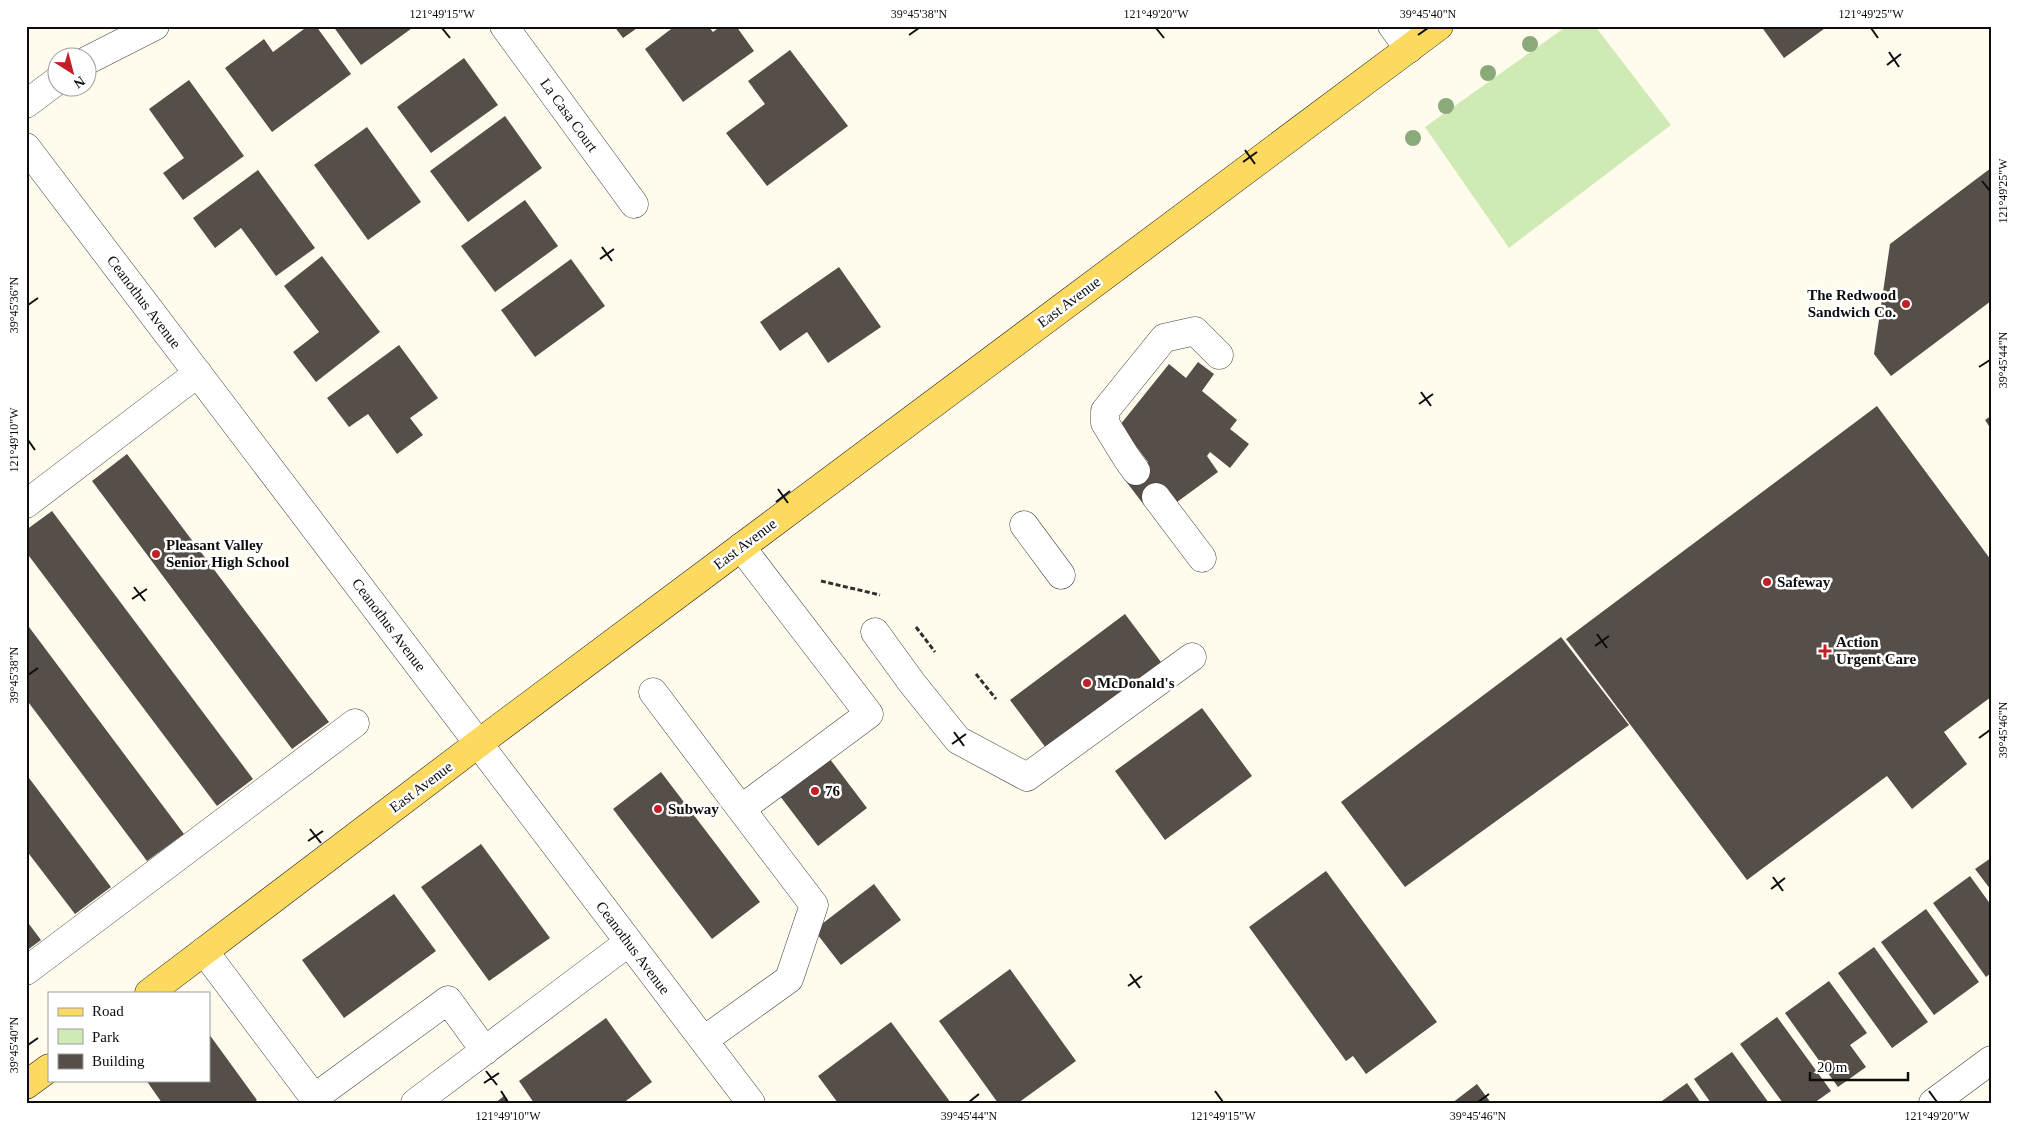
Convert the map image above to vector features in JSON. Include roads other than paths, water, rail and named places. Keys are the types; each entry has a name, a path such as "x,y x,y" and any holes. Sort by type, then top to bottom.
{"main road":[{"name":"East Avenue","path":"150,992 479,743 1439,26"},
{"path":"26,1085 48,1069"}],"street":[{"path":"98,55 155,26"},
{"name":"La Casa Court","path":"504,26 634,204"},
{"path":"1392,26 1409,49"},
{"path":"26,104 48,88"},
{"name":"Ceanothus Avenue","path":"26,147 751,1103"},
{"path":"1136,471 1106,423 1105,411 1164,338 1195,331 1219,355"},
{"path":"26,504 198,373"},
{"path":"1156,497 1202,558"},
{"path":"1024,524 1061,575"},
{"path":"741,547 869,714 741,809"},
{"path":"875,632 958,740 1027,777 1192,657"},
{"path":"653,692 814,905 788,979 704,1040"},
{"path":"26,971 354,723"},
{"path":"415,1103 629,942"},
{"path":"204,951 316,1100 448,1000 485,1051"},
{"path":"1933,1103 1991,1060"}],"place":[{"name":"The Redwood Sandwich Co.","path":"1906,304"},
{"name":"Pleasant Valley Senior High School","path":"156,554"},
{"name":"Safeway","path":"1767,582"},
{"name":"Action Urgent Care","path":"1825,651"},
{"name":"McDonald's","path":"1087,683"},
{"name":"76","path":"815,791"},
{"name":"Subway","path":"658,809"}]}
